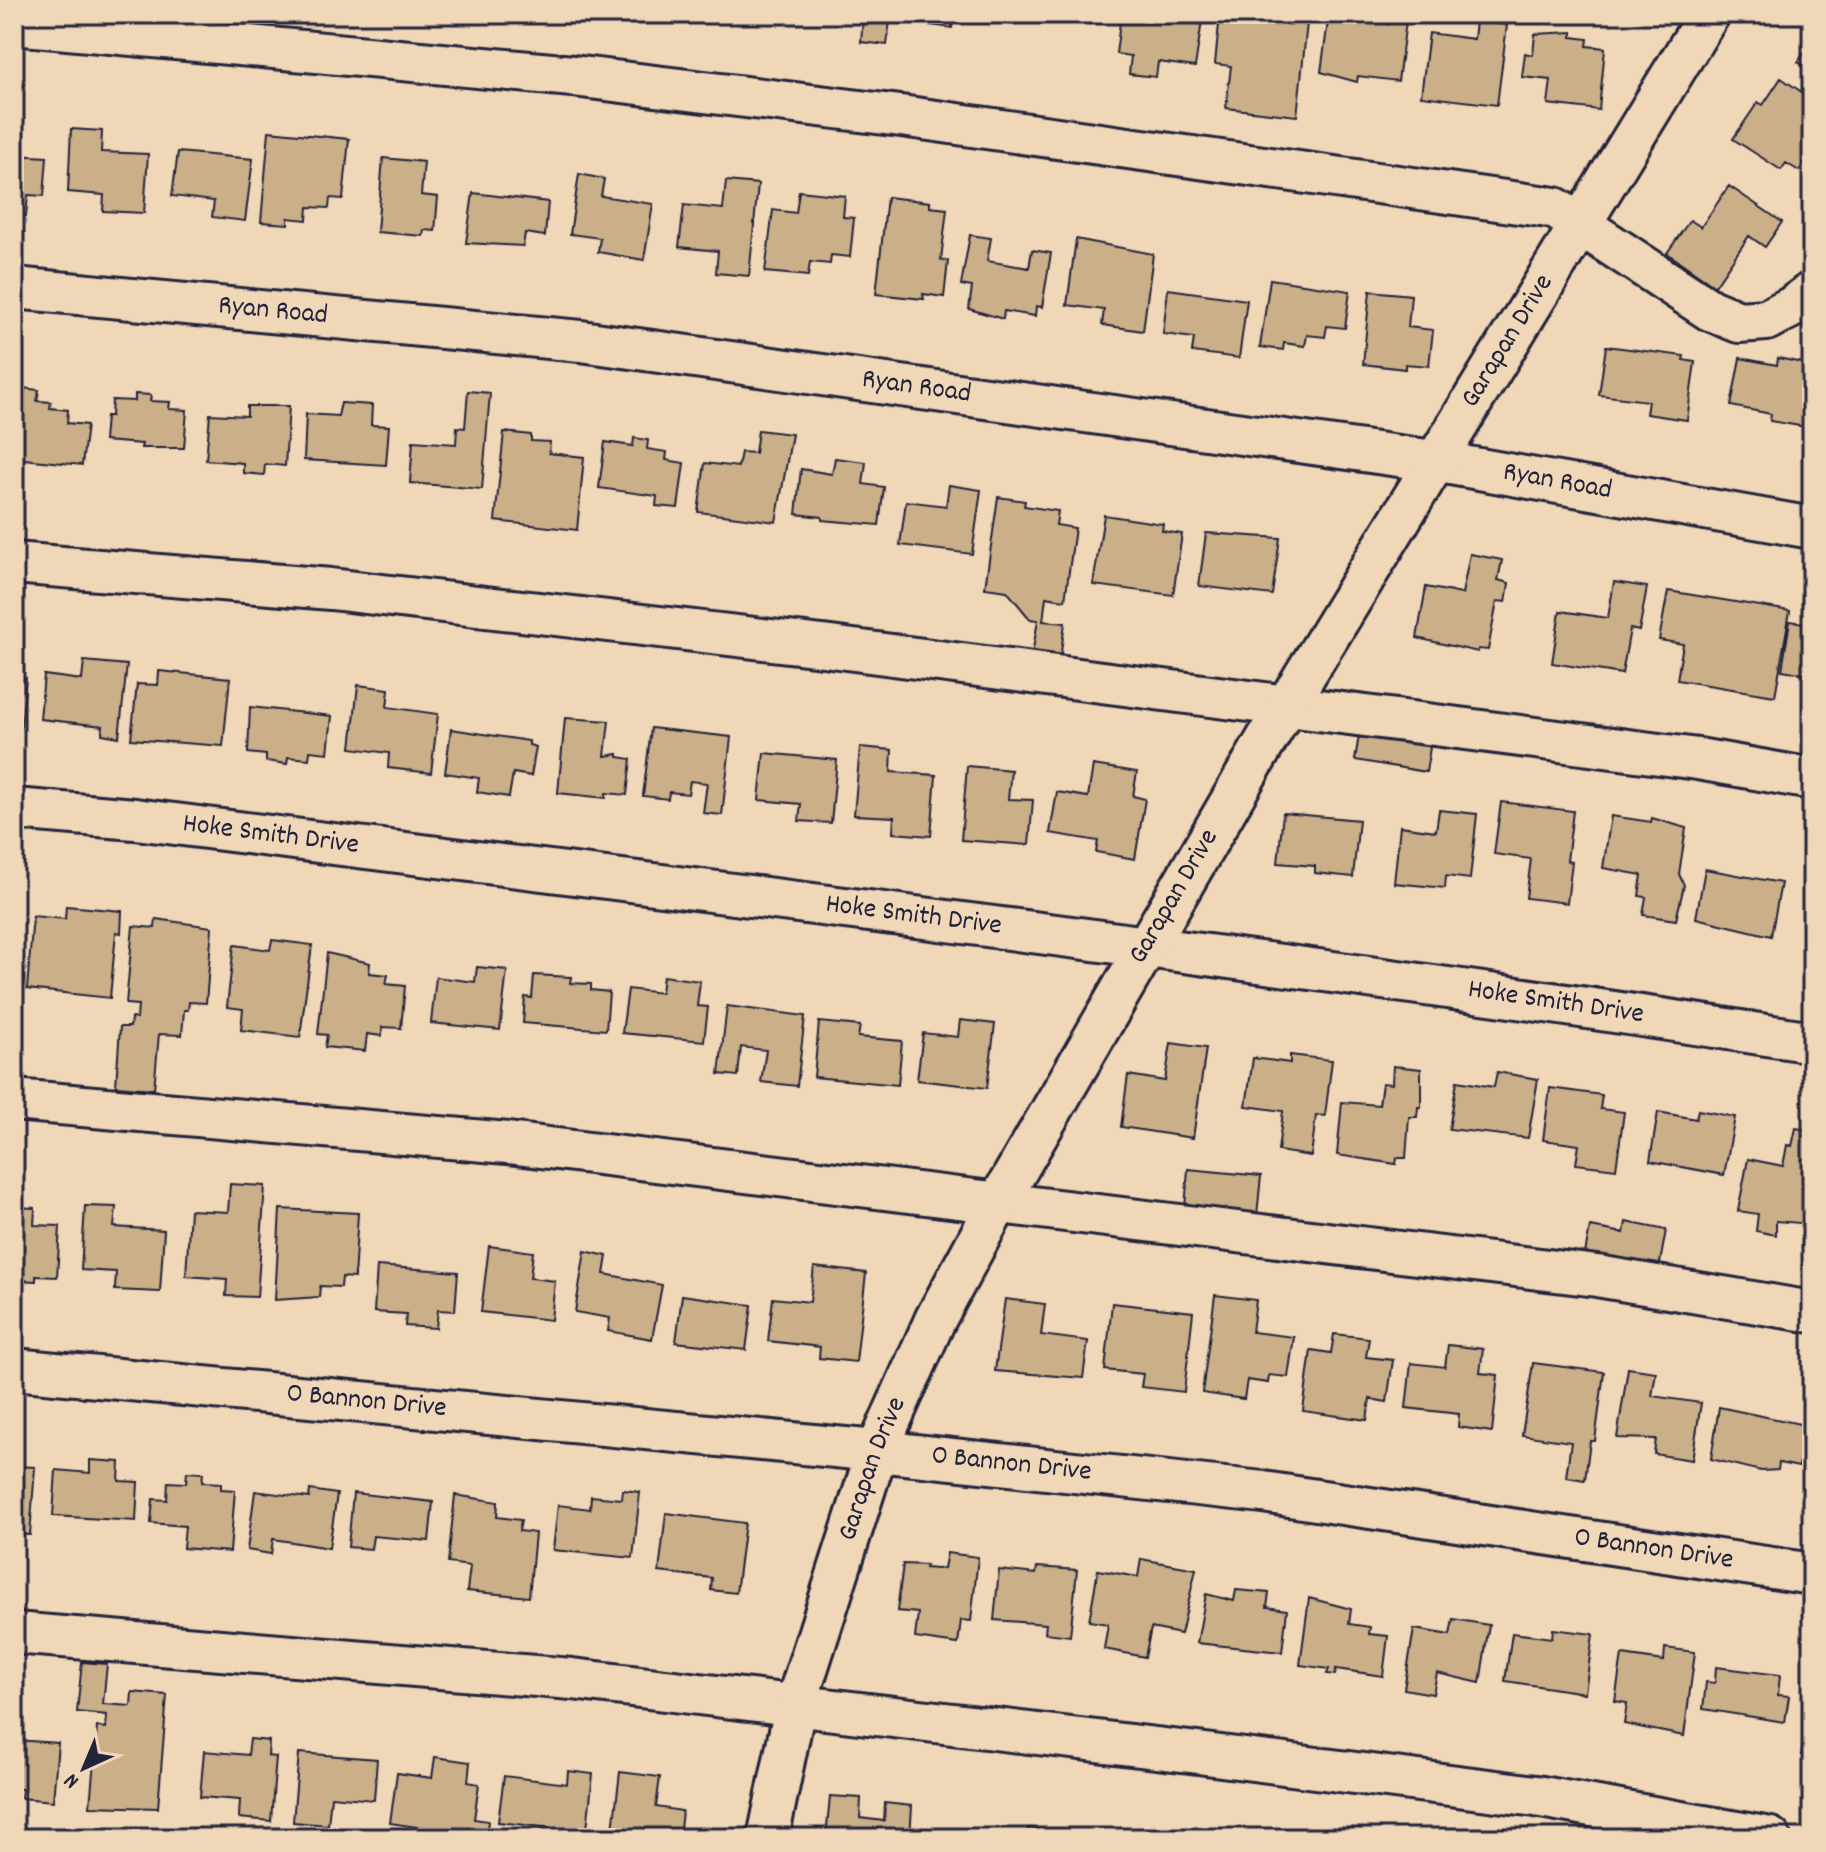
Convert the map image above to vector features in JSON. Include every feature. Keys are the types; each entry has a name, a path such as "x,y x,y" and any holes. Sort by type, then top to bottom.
{"street":[{"name":"Garapan Drive","path":"768,1838 795,1707 877,1451 935,1320 998,1203 1286,706 1709,14"},
{"path":"14,24 573,76 886,114 1555,208 1710,310 1739,322 1766,320 1792,307 1812,292"},
{"name":"Ryan Road","path":"14,288 581,341 1434,461 1812,528"},
{"path":"14,563 331,589 823,646 1698,759 1812,779"},
{"name":"Hoke Smith Drive","path":"14,809 135,819 1146,948 1593,1008 1812,1042"},
{"path":"14,1100 508,1143 1597,1276 1812,1312"},
{"name":"O Bannon Drive","path":"14,1369 877,1451 1263,1492 1812,1574"},
{"path":"14,1633 572,1679 1536,1796 1770,1838"}],"building":[{"path":"833,14 903,14 902,22 890,20 887,45 861,42 863,18"},
{"path":"924,14 954,14 952,28 922,24"},
{"path":"1121,14 1203,14 1195,67 1158,62 1156,77 1129,74 1131,56 1116,54"},
{"path":"1220,14 1308,14 1297,116 1226,108 1231,66 1215,64"},
{"path":"1329,14 1354,14 1389,24 1390,14 1407,14 1398,81 1358,76 1357,82 1321,72"},
{"path":"1476,21 1507,25 1497,105 1421,96 1429,33 1474,39"},
{"path":"1572,32 1572,37 1588,39 1587,46 1605,48 1599,110 1548,104 1551,80 1522,77 1525,53 1533,55 1535,34"},
{"path":"1812,41 1812,71 1798,62"},
{"path":"1781,78 1812,99 1812,151 1799,171 1786,163 1781,170 1733,139 1758,102 1763,105"},
{"path":"71,129 102,131 101,152 148,154 144,213 103,211 104,195 68,192"},
{"path":"269,131 349,139 343,199 330,198 329,208 308,207 307,220 288,218 288,224 261,222"},
{"path":"178,152 253,159 245,221 212,217 214,201 172,196"},
{"path":"14,155 47,157 44,196 28,195 26,216 14,215"},
{"path":"383,158 424,162 421,195 438,197 435,231 424,230 423,236 377,232"},
{"path":"579,174 604,179 601,196 653,204 644,260 598,252 600,238 570,234"},
{"path":"726,181 758,184 749,276 716,273 718,251 679,247 684,205 723,209"},
{"path":"1729,186 1782,222 1765,247 1749,236 1715,286 1667,253 1690,220 1701,227"},
{"path":"799,191 845,196 843,217 854,218 850,257 831,255 830,264 810,262 808,276 765,272 773,210 796,213"},
{"path":"473,193 548,202 545,236 525,233 523,246 466,243"},
{"path":"887,197 930,202 930,207 947,209 941,260 948,261 944,297 923,294 924,299 876,294"},
{"path":"970,235 991,238 987,261 1029,268 1032,250 1051,253 1042,307 1036,306 1035,316 1004,311 1003,319 969,309 972,287 961,285"},
{"path":"1076,239 1153,254 1143,331 1102,325 1104,310 1067,305"},
{"path":"1270,279 1350,291 1345,328 1327,326 1325,337 1307,335 1305,346 1284,343 1283,350 1260,347"},
{"path":"1168,289 1247,300 1239,358 1192,352 1194,338 1163,334"},
{"path":"1370,291 1411,295 1408,327 1433,330 1429,366 1405,364 1405,369 1363,364"},
{"path":"1606,346 1684,356 1683,360 1695,362 1687,420 1646,414 1648,401 1599,395"},
{"path":"1740,358 1777,365 1778,358 1812,365 1812,398 1806,427 1770,421 1771,414 1731,406"},
{"path":"14,387 39,390 37,401 51,402 50,408 68,410 67,423 87,425 82,465 14,458"},
{"path":"468,391 490,393 482,489 410,483 413,441 456,444 457,427 465,428"},
{"path":"135,394 151,395 150,401 170,402 169,409 187,410 184,448 141,448 142,444 104,441 106,416 111,416 112,400 135,401"},
{"path":"341,403 372,405 371,425 389,426 386,465 304,460 306,414 338,416"},
{"path":"247,406 289,406 285,466 265,464 264,475 243,473 243,463 206,460 210,414 247,416"},
{"path":"758,430 792,434 776,522 698,512 705,463 738,467 741,452 755,453"},
{"path":"504,432 531,435 531,441 550,442 549,453 584,457 577,530 495,521"},
{"path":"634,438 648,440 647,449 667,452 666,460 684,463 678,508 656,506 657,496 599,488 605,442 633,446"},
{"path":"835,458 866,462 863,484 884,487 879,525 822,520 822,517 796,514 801,469 832,474"},
{"path":"949,485 981,490 972,554 900,545 906,501 946,506"},
{"path":"998,497 1025,501 1024,506 1058,511 1056,525 1075,528 1065,600 1046,597 1043,621 1065,623 1060,659 1032,655 1038,620 1030,619 1007,591 985,588"},
{"path":"1104,515 1163,524 1162,531 1182,534 1173,595 1093,585"},
{"path":"1206,533 1280,538 1272,595 1199,586"},
{"path":"1470,554 1502,560 1498,580 1509,583 1506,602 1497,601 1488,650 1478,649 1478,652 1417,638 1426,587 1462,594"},
{"path":"1614,582 1647,587 1639,631 1630,629 1622,674 1552,663 1560,611 1608,618"},
{"path":"1668,591 1790,611 1775,696 1677,680 1683,644 1659,640"},
{"path":"1790,621 1812,624 1812,675 1782,670"},
{"path":"84,661 127,665 119,737 102,734 103,726 40,719 44,675 82,680"},
{"path":"159,671 230,678 223,746 131,739 137,684 158,685"},
{"path":"14,677 26,678 21,729 14,728"},
{"path":"358,685 389,689 387,707 438,714 431,773 388,768 389,753 351,748"},
{"path":"250,707 332,716 328,753 310,751 309,759 288,757 287,764 266,761 266,755 248,753"},
{"path":"565,718 609,721 605,756 618,754 618,757 631,759 627,795 606,793 606,798 558,793"},
{"path":"1361,723 1432,735 1426,772 1355,760"},
{"path":"651,728 731,737 722,815 703,813 707,783 690,781 688,794 669,792 668,799 643,796"},
{"path":"451,729 529,741 529,745 536,747 531,776 513,773 509,797 477,792 479,778 445,773"},
{"path":"860,747 892,750 891,772 936,775 931,836 893,833 894,817 854,815"},
{"path":"764,753 837,760 831,823 799,821 801,804 759,800"},
{"path":"1093,765 1137,772 1133,796 1145,799 1135,859 1096,852 1098,841 1050,833 1057,792 1088,797"},
{"path":"967,766 1011,770 1008,799 1033,800 1029,845 961,840"},
{"path":"1501,802 1573,811 1567,861 1572,862 1567,903 1526,898 1531,859 1494,854"},
{"path":"1439,810 1477,814 1470,879 1446,876 1445,888 1394,883 1400,826 1436,831"},
{"path":"1283,813 1359,820 1353,877 1315,873 1315,866 1278,863"},
{"path":"1611,816 1651,822 1652,818 1686,828 1679,874 1684,885 1676,920 1643,915 1646,897 1639,896 1642,875 1603,868"},
{"path":"1705,869 1781,883 1771,936 1696,918"},
{"path":"66,906 122,911 121,933 116,932 110,998 27,989 33,916 65,919"},
{"path":"156,919 212,927 206,1003 189,1002 188,1010 184,1010 182,1035 159,1034 154,1089 116,1086 120,1027 130,1027 131,1018 137,1019 138,1005 126,1004 133,926 155,928"},
{"path":"272,940 312,945 300,1037 241,1030 243,1009 227,1007 234,945 270,950"},
{"path":"327,953 370,963 369,973 388,975 386,984 405,986 401,1028 382,1027 382,1036 367,1034 365,1051 325,1047 327,1035 318,1034"},
{"path":"477,967 507,970 500,1030 431,1023 436,977 475,982"},
{"path":"534,975 571,977 570,983 591,984 591,990 609,992 606,1030 523,1023 525,997 532,998"},
{"path":"663,976 700,981 697,1006 708,1007 704,1041 622,1033 628,989 661,993"},
{"path":"727,1006 805,1016 797,1086 761,1082 766,1050 741,1047 738,1076 719,1074"},
{"path":"960,1020 995,1024 987,1088 917,1080 923,1033 958,1037"},
{"path":"819,1022 860,1026 858,1037 902,1041 898,1085 814,1077"},
{"path":"1171,1043 1206,1048 1193,1138 1121,1127 1128,1075 1165,1081"},
{"path":"1290,1055 1332,1060 1325,1116 1316,1115 1311,1156 1278,1151 1283,1111 1246,1106 1253,1058 1290,1063"},
{"path":"1393,1066 1421,1069 1421,1107 1418,1107 1417,1117 1409,1117 1406,1158 1397,1158 1396,1164 1337,1155 1342,1102 1379,1105 1382,1083 1392,1084"},
{"path":"1497,1072 1538,1079 1528,1138 1449,1129 1457,1081 1494,1087"},
{"path":"1550,1088 1602,1095 1600,1109 1624,1112 1616,1169 1576,1164 1579,1145 1543,1140"},
{"path":"1698,1110 1735,1117 1724,1175 1650,1161 1658,1112 1696,1119"},
{"path":"1796,1128 1812,1131 1812,1224 1776,1221 1776,1235 1756,1231 1758,1214 1738,1211 1748,1159 1783,1166 1787,1145 1792,1146"},
{"path":"1188,1169 1261,1176 1257,1215 1185,1208"},
{"path":"230,1184 265,1186 257,1297 226,1296 227,1279 186,1276 190,1210 228,1212"},
{"path":"85,1206 116,1207 114,1227 164,1230 160,1292 115,1290 116,1272 81,1270"},
{"path":"14,1207 35,1208 34,1225 60,1226 57,1277 36,1276 36,1281 14,1280"},
{"path":"280,1209 358,1213 354,1278 342,1277 341,1287 320,1286 319,1297 275,1300"},
{"path":"1626,1222 1666,1230 1658,1274 1584,1259 1590,1227 1624,1233"},
{"path":"489,1246 533,1252 530,1278 555,1281 551,1320 481,1312"},
{"path":"585,1251 607,1256 604,1274 662,1285 652,1339 608,1331 610,1318 575,1312"},
{"path":"377,1266 458,1272 455,1311 438,1310 436,1328 405,1326 406,1314 374,1312"},
{"path":"814,1267 866,1273 856,1362 819,1358 820,1347 768,1341 773,1298 810,1302"},
{"path":"682,1295 752,1305 746,1350 676,1342"},
{"path":"1215,1295 1256,1300 1252,1332 1294,1337 1288,1377 1269,1375 1268,1383 1247,1380 1244,1399 1202,1393"},
{"path":"1005,1299 1045,1304 1041,1335 1088,1341 1083,1378 995,1371"},
{"path":"1112,1303 1193,1312 1184,1392 1141,1387 1143,1374 1105,1370"},
{"path":"1334,1334 1369,1338 1366,1357 1393,1360 1387,1402 1370,1399 1367,1420 1303,1411 1311,1350 1331,1353"},
{"path":"1448,1345 1483,1349 1480,1373 1498,1375 1492,1432 1458,1427 1459,1414 1406,1408 1411,1363 1445,1367"},
{"path":"1533,1363 1604,1372 1595,1441 1590,1441 1585,1480 1566,1477 1571,1442 1522,1435"},
{"path":"1628,1368 1656,1372 1652,1396 1701,1403 1692,1460 1654,1454 1656,1439 1617,1438"},
{"path":"1719,1407 1805,1425 1799,1467 1779,1463 1778,1470 1761,1471 1711,1459"},
{"path":"90,1460 120,1462 119,1481 138,1482 136,1521 53,1516 56,1470 90,1473"},
{"path":"14,1466 35,1467 30,1535 14,1534"},
{"path":"187,1472 203,1473 202,1482 221,1483 221,1489 235,1490 230,1552 183,1548 185,1526 151,1523 153,1499 167,1500 168,1482 186,1483"},
{"path":"310,1490 337,1494 329,1548 273,1539 271,1554 247,1550 255,1491 309,1498"},
{"path":"623,1490 640,1492 633,1558 553,1550 558,1505 590,1509 591,1496 622,1499"},
{"path":"353,1493 433,1502 429,1541 373,1536 371,1549 348,1547"},
{"path":"455,1495 498,1502 497,1517 521,1520 519,1531 535,1533 529,1597 467,1591 470,1566 448,1563"},
{"path":"666,1513 745,1523 736,1593 711,1590 712,1578 659,1572"},
{"path":"947,1553 978,1557 971,1621 961,1620 958,1644 915,1638 918,1613 897,1611 903,1564 944,1568"},
{"path":"1141,1559 1196,1569 1181,1634 1151,1628 1145,1657 1104,1649 1108,1624 1089,1621 1098,1570 1138,1577"},
{"path":"1037,1567 1077,1570 1070,1636 1045,1633 1046,1624 994,1620 999,1570 1036,1574"},
{"path":"1236,1590 1269,1593 1267,1607 1287,1610 1282,1652 1197,1643 1206,1594 1234,1601"},
{"path":"1309,1598 1351,1609 1349,1624 1370,1627 1369,1634 1388,1636 1383,1676 1336,1669 1335,1675 1327,1674 1329,1669 1300,1665"},
{"path":"1453,1619 1489,1625 1480,1683 1437,1673 1433,1694 1404,1689 1414,1629 1450,1635"},
{"path":"1553,1629 1593,1634 1585,1693 1505,1681 1512,1633 1552,1638"},
{"path":"1665,1648 1695,1652 1684,1736 1624,1724 1627,1703 1615,1701 1622,1655 1664,1661"},
{"path":"82,1662 107,1664 103,1704 131,1706 132,1692 167,1695 158,1808 90,1806 97,1727 106,1728 107,1715 77,1712"},
{"path":"1716,1667 1780,1675 1778,1695 1789,1696 1785,1722 1703,1709 1706,1682 1715,1683"},
{"path":"1812,1699 1812,1757 1801,1755"},
{"path":"250,1739 269,1741 268,1756 276,1757 271,1821 239,1818 240,1800 200,1797 204,1751 248,1755"},
{"path":"14,1740 58,1743 53,1801 21,1798 22,1789 14,1788"},
{"path":"299,1753 377,1759 374,1800 331,1796 328,1825 293,1822"},
{"path":"435,1757 470,1762 468,1782 479,1784 474,1819 488,1821 486,1838 449,1838 450,1832 390,1823 397,1773 432,1778"},
{"path":"568,1771 593,1774 586,1838 550,1836 551,1828 498,1822 504,1776 567,1784"},
{"path":"620,1772 660,1777 656,1807 682,1811 679,1838 612,1838"},
{"path":"830,1796 861,1798 860,1818 884,1821 885,1803 912,1806 910,1838 826,1838"},
{"path":"927,1828 1011,1838 926,1838"},
{"path":"1028,1828 1100,1838 1026,1838"}]}
